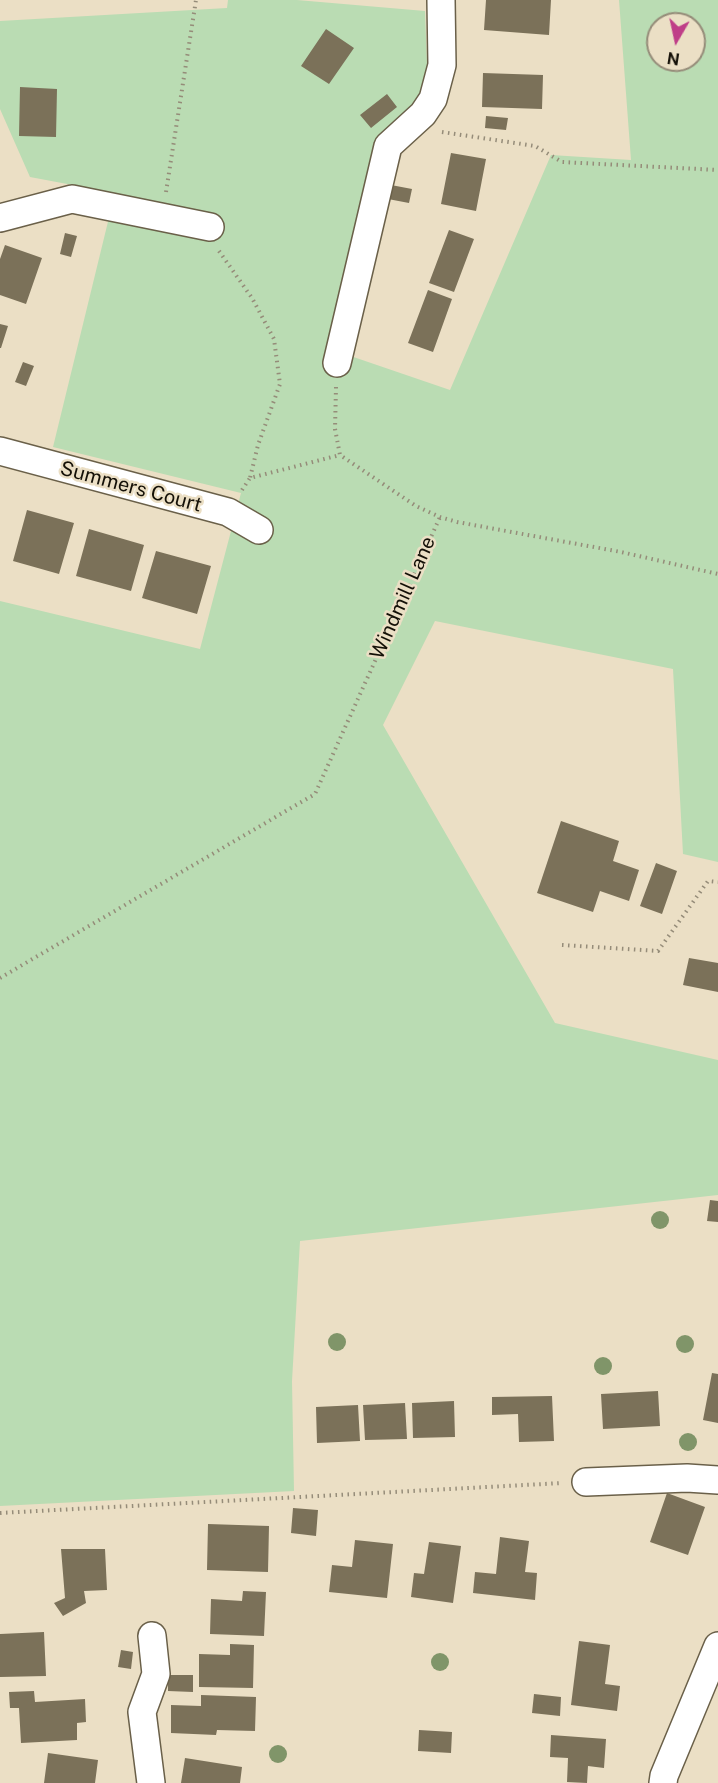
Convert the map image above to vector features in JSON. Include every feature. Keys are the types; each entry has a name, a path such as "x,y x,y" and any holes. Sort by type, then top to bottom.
{"street":[{"path":"337,363 388,146 423,114 433,99 442,65 441,0"},
{"path":"0,218 72,199 210,227"},
{"name":"Summers Court","path":"0,451 228,512 259,530"},
{"path":"586,1482 687,1478 718,1480"},
{"path":"151,1783 142,1712 156,1674 152,1636"},
{"path":"671,1781 718,1646"}],"path":[{"path":"162,217 196,0"},
{"path":"423,114 441,132 535,146 562,162 718,170"},
{"path":"210,227 214,243 252,298 274,339 280,384 258,445 250,478 228,512"},
{"path":"250,478 340,455 335,429 337,363"},
{"name":"Windmill Lane","path":"0,978 315,794 440,517 416,506 340,455"},
{"path":"440,517 621,552 718,574"},
{"path":"562,945 658,951 708,881 718,882"},
{"path":"0,1513 586,1482"}],"green space":[{"path":"228,0 297,0 425,11 428,92 378,147 333,350 450,390 551,155 631,160 619,0 718,0 718,862 683,854 673,669 435,621 383,725 555,1023 718,1060 718,1195 300,1241 292,1381 294,1491 0,1506 0,601 200,649 241,493 53,447 115,193 30,177 0,109 0,21 227,8"}],"building":[{"path":"486,0 551,0 549,35 484,30"},
{"path":"326,29 354,48 329,84 301,66"},
{"path":"483,73 543,75 542,109 482,107"},
{"path":"20,87 57,89 56,137 19,136"},
{"path":"387,94 397,107 371,128 360,115"},
{"path":"486,116 508,118 506,130 485,128"},
{"path":"451,153 486,159 476,211 441,204"},
{"path":"391,185 412,189 409,203 388,199"},
{"path":"449,230 474,239 454,292 429,283"},
{"path":"65,233 77,236 71,257 60,254"},
{"path":"5,245 42,258 26,304 0,295 0,259"},
{"path":"428,290 452,299 433,352 408,343"},
{"path":"0,324 8,326 1,348 0,348"},
{"path":"23,362 34,366 26,386 15,382"},
{"path":"27,510 74,523 59,574 13,561"},
{"path":"89,529 144,545 131,591 76,576"},
{"path":"156,551 211,566 197,614 142,598"},
{"path":"561,821 619,841 613,861 639,870 629,901 600,891 593,912 537,893"},
{"path":"656,863 677,871 662,914 640,906"},
{"path":"689,958 718,963 718,992 683,985"},
{"path":"710,1200 718,1201 718,1222 707,1221"},
{"path":"712,1373 718,1374 718,1423 703,1420"},
{"path":"658,1391 660,1426 603,1429 601,1394"},
{"path":"552,1396 554,1441 519,1442 518,1414 492,1415 492,1397"},
{"path":"454,1401 455,1437 413,1438 412,1403"},
{"path":"405,1403 407,1439 365,1440 363,1405"},
{"path":"358,1405 360,1441 317,1443 316,1407"},
{"path":"667,1493 705,1507 688,1555 650,1542"},
{"path":"293,1508 318,1510 316,1536 291,1533"},
{"path":"208,1524 269,1526 268,1572 207,1570"},
{"path":"500,1537 529,1541 525,1572 537,1573 535,1600 473,1593 475,1572 496,1574"},
{"path":"355,1540 393,1544 387,1598 329,1592 332,1565 352,1567"},
{"path":"429,1542 461,1546 453,1603 411,1597 414,1573 424,1574"},
{"path":"61,1549 105,1549 107,1590 84,1591 86,1603 63,1616 54,1603 65,1598"},
{"path":"243,1591 266,1592 264,1636 210,1634 211,1599 242,1601"},
{"path":"44,1632 46,1676 0,1677 0,1634"},
{"path":"579,1641 610,1645 605,1684 620,1686 617,1711 571,1705"},
{"path":"230,1644 254,1645 253,1688 199,1687 199,1654 230,1655"},
{"path":"121,1650 133,1652 131,1669 118,1667"},
{"path":"168,1675 193,1675 193,1692 168,1691"},
{"path":"34,1691 35,1702 85,1699 86,1722 77,1723 77,1740 21,1743 19,1708 10,1708 9,1692"},
{"path":"534,1694 561,1697 560,1716 532,1713"},
{"path":"201,1695 256,1697 255,1731 217,1730 216,1735 171,1733 171,1705 201,1706"},
{"path":"419,1730 452,1732 451,1753 418,1751"},
{"path":"551,1735 606,1739 604,1768 588,1766 587,1783 567,1782 568,1758 550,1757"},
{"path":"48,1753 98,1760 95,1783 44,1783"},
{"path":"185,1758 242,1767 240,1783 181,1783"}]}
